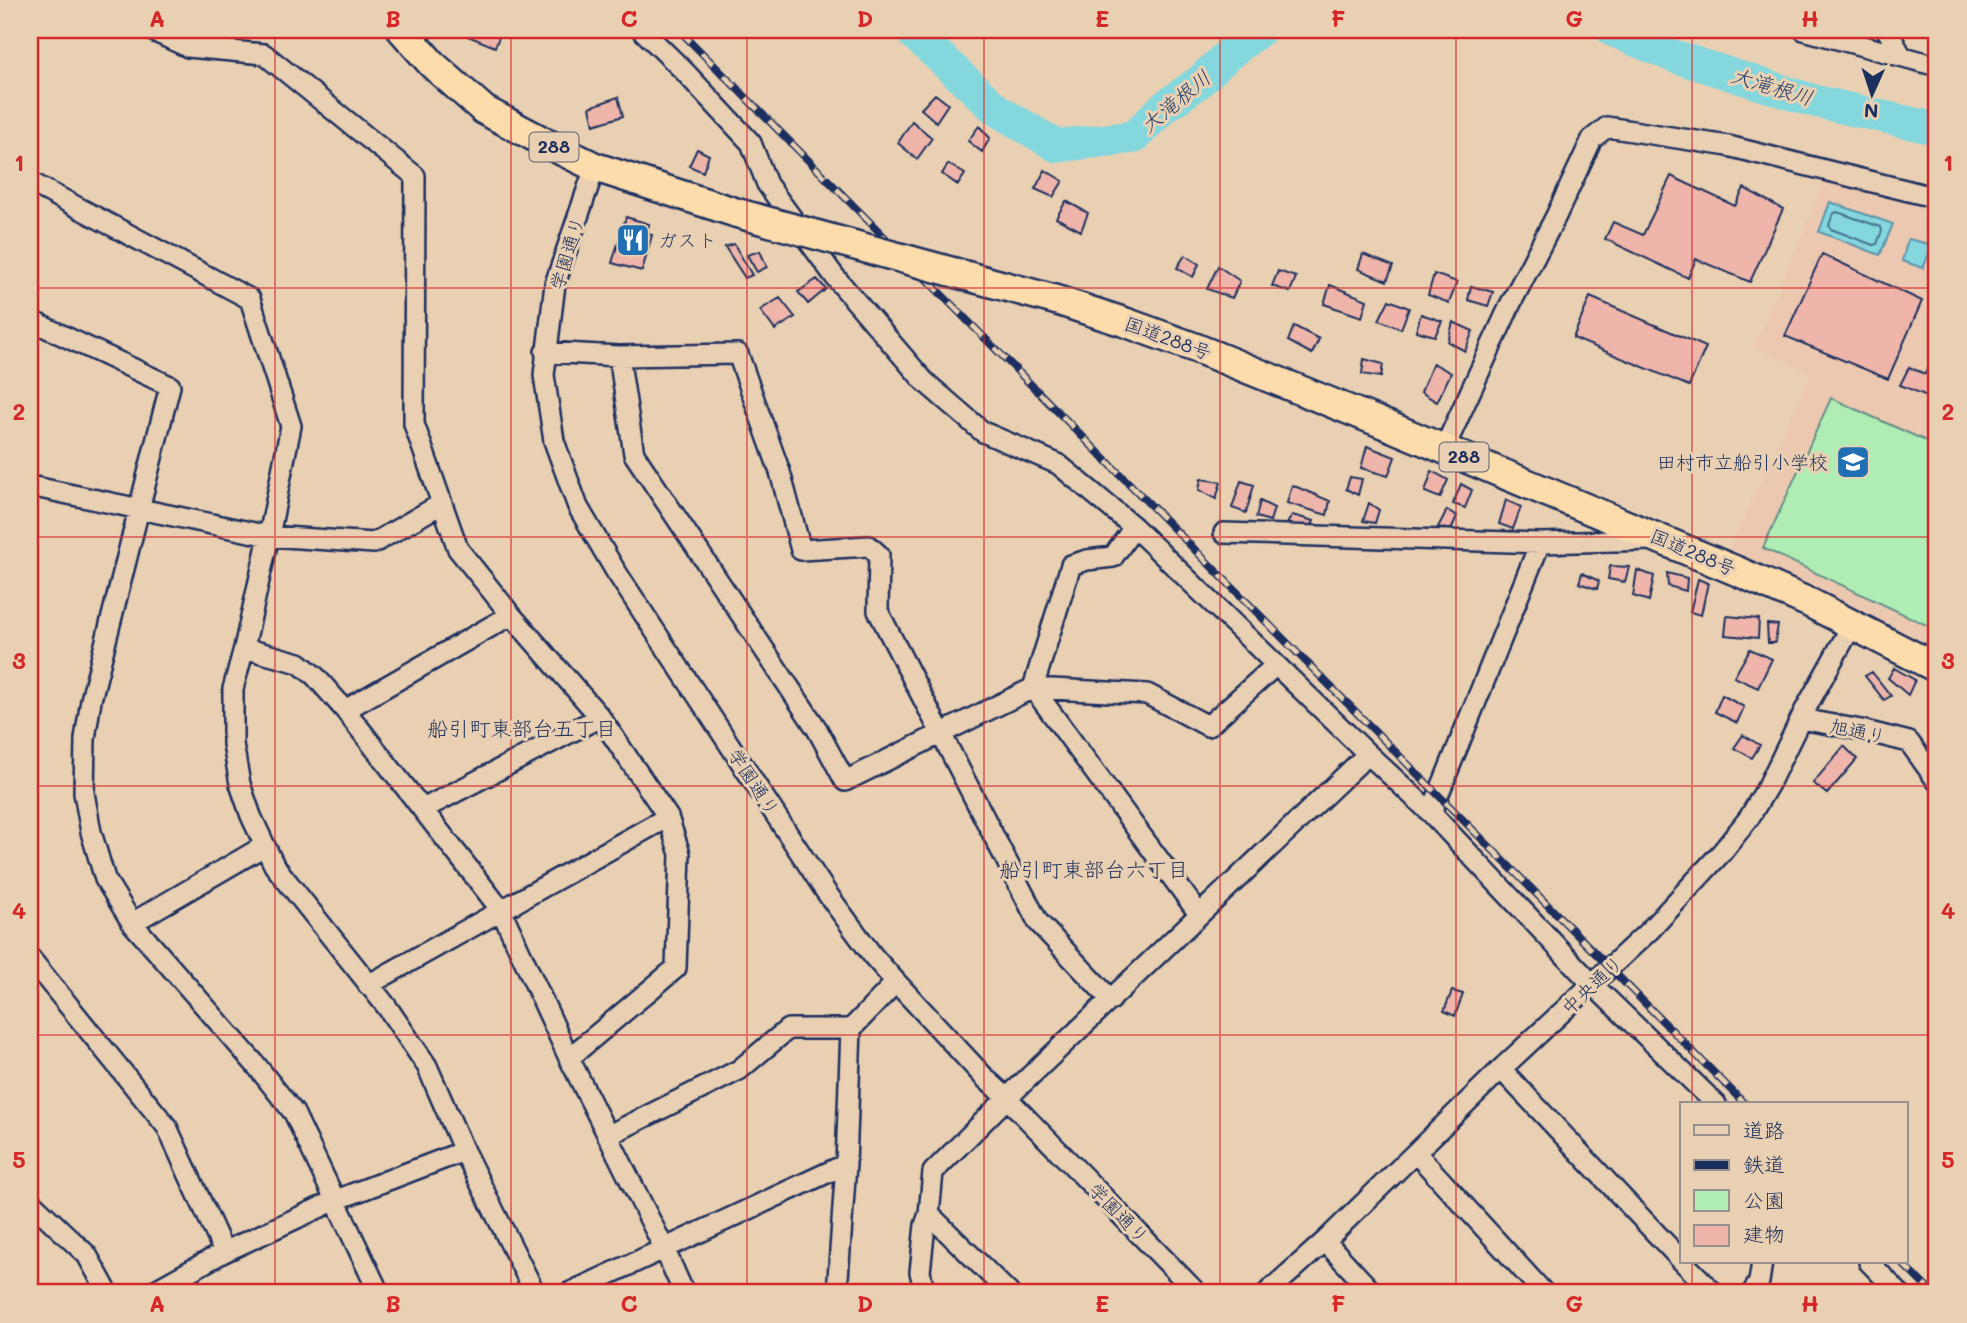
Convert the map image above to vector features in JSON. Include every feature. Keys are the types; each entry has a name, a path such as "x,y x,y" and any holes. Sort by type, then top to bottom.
{"highway":[{"name":"国道288号","path":"402,30 432,64 484,110 595,167 737,213 1056,300 1196,348 1763,582 1937,668"}],"street":[{"path":"151,30 188,47 264,54 415,176 414,424 458,549 511,615 600,717 668,817 680,854 676,968 569,1058"},
{"path":"642,30 751,143 767,184 835,277 923,381 983,432 1058,464 1134,527 1431,813 1592,984 1714,1102"},
{"path":"1804,30 1937,66"},
{"path":"1887,30 1901,55"},
{"path":"1444,449 1591,139 1607,127 1728,146 1937,198"},
{"name":"学園通り","path":"595,167 555,284 545,352 544,375 555,441 579,507 615,570 826,892 873,956 976,1068 1197,1293"},
{"path":"30,182 250,299 291,426 269,536 233,689 233,744 240,784 274,865 369,985 427,1066 464,1151 535,1293"},
{"path":"30,320 170,386 91,700 85,739 84,793 91,832 105,879 132,923 256,1065 294,1113 379,1293"},
{"path":"545,352 619,356 738,354 780,472 800,550 869,546 880,555 878,611 1038,922 1111,1000"},
{"path":"619,356 634,454 817,729 845,781 1033,688 1147,694 1208,726 1276,665"},
{"path":"30,486 269,536 374,543 441,504"},
{"path":"1033,688 1071,565 1113,557 1134,527"},
{"path":"1224,533 1540,543 1662,539"},
{"path":"1431,813 1540,543"},
{"path":"345,710 511,615"},
{"name":"中央通り","path":"1266,1293 1325,1241 1501,1069 1650,930 1722,852 1749,818 1769,784 1831,659 1852,625"},
{"path":"244,648 299,663 315,676 345,710 501,911 569,1058 684,1293"},
{"path":"1033,688 1199,914"},
{"path":"423,809 600,717"},
{"name":"旭通り","path":"1801,719 1909,742 1937,781"},
{"path":"925,1293 920,1272 933,1172 1368,754"},
{"path":"369,985 668,817"},
{"path":"132,923 264,846"},
{"path":"30,958 167,1127 224,1252"},
{"path":"837,1293 846,1164 851,1028 896,982"},
{"path":"609,1135 738,1070 788,1029 851,1028"},
{"path":"1501,1069 1680,1259"},
{"path":"150,1293 224,1252 336,1200 464,1151"},
{"path":"1416,1153 1544,1293"},
{"path":"569,1293 846,1164"},
{"path":"30,1201 88,1255 108,1293"},
{"path":"929,1214 1009,1293"},
{"path":"1325,1241 1373,1293"},
{"path":"1685,1264 1714,1293"},
{"path":"1752,1293 1759,1282 1762,1264"},
{"path":"1871,1264 1899,1293"}],"shaded area":[{"name":"田村市立船引小学校","path":"1826,178 1937,210 1937,654 1728,551 1811,374 1754,347"}],"green space":[{"path":"1831,398 1937,446 1937,630 1763,548"}],"water":[{"path":"1830,202 1893,224 1880,255 1819,232"},
{"path":"1908,239 1933,245 1923,268 1902,261"}],"building":[{"path":"453,30 502,30 495,47"},
{"path":"935,94 948,104 936,122 921,109"},
{"path":"618,97 623,116 594,125 590,107"},
{"path":"912,121 932,138 917,159 898,143"},
{"path":"979,126 990,138 982,152 968,141"},
{"path":"697,149 709,155 703,172 689,166"},
{"path":"948,164 965,174 958,185 942,174"},
{"path":"1045,170 1063,181 1053,197 1035,189"},
{"path":"1671,176 1735,206 1744,188 1783,209 1750,282 1696,259 1688,278 1605,239 1613,222 1643,235"},
{"path":"1066,201 1088,213 1081,231 1056,218"},
{"path":"626,217 649,224 647,234 652,235 642,271 612,263"},
{"path":"734,244 752,275 745,278 725,247"},
{"path":"760,251 767,267 757,272 747,255"},
{"path":"1363,254 1393,266 1387,281 1358,269"},
{"path":"1822,254 1922,301 1888,379 1785,336"},
{"path":"1185,255 1199,264 1193,277 1177,268"},
{"path":"1218,266 1240,281 1232,298 1207,289"},
{"path":"1278,271 1296,277 1290,292 1272,286"},
{"path":"1434,274 1457,282 1449,303 1428,295"},
{"path":"817,279 826,289 808,304 798,292"},
{"path":"1330,285 1367,300 1362,317 1324,304"},
{"path":"1471,286 1493,292 1488,306 1468,300"},
{"path":"1590,297 1706,347 1689,386 1573,338"},
{"path":"780,298 795,317 775,330 760,310"},
{"path":"1389,300 1409,308 1401,329 1379,320"},
{"path":"1421,314 1442,321 1435,336 1416,331"},
{"path":"1453,322 1473,331 1465,351 1448,342"},
{"path":"1294,326 1319,339 1312,354 1288,341"},
{"path":"1937,350 1937,400 1900,385 1909,367 1925,374"},
{"path":"1364,359 1383,364 1381,377 1362,374"},
{"path":"1433,363 1451,373 1437,402 1421,392"},
{"path":"1367,446 1395,457 1388,476 1361,468"},
{"path":"1432,471 1448,480 1440,498 1425,492"},
{"path":"1350,477 1362,479 1358,495 1346,489"},
{"path":"1201,479 1221,482 1216,499 1199,490"},
{"path":"1241,481 1254,485 1246,513 1232,508"},
{"path":"1461,484 1472,490 1465,508 1453,504"},
{"path":"1292,485 1330,501 1327,515 1287,503"},
{"path":"1506,500 1521,507 1513,529 1499,524"},
{"path":"1260,501 1274,508 1270,521 1256,517"},
{"path":"1369,503 1379,510 1375,523 1363,521"},
{"path":"1447,510 1457,516 1451,530 1438,527"},
{"path":"1292,515 1314,521 1311,527 1287,524"},
{"path":"1610,566 1629,567 1625,582 1608,579"},
{"path":"1637,570 1654,576 1649,601 1633,596"},
{"path":"1582,573 1599,581 1597,589 1579,583"},
{"path":"1667,573 1687,578 1686,591 1668,586"},
{"path":"1698,579 1708,583 1701,615 1690,612"},
{"path":"1727,616 1759,619 1758,638 1725,635"},
{"path":"1767,624 1778,625 1775,643 1768,643"},
{"path":"1750,649 1772,659 1758,688 1734,677"},
{"path":"1894,668 1915,680 1908,695 1888,678"},
{"path":"1872,672 1891,696 1884,700 1865,676"},
{"path":"1722,695 1744,707 1737,723 1715,712"},
{"path":"1743,735 1760,745 1752,758 1734,748"},
{"path":"1844,746 1857,759 1827,794 1813,783"},
{"path":"1452,991 1463,994 1455,1016 1444,1011"}],"waterway":[{"name":"大滝根川","path":"910,30 997,110 1057,146 1134,137 1163,108 1199,82 1260,30"},
{"name":"大滝根川","path":"1612,30 1673,56 1814,101 1937,129"}],"railway":[{"path":"679,30 1743,1102"},
{"path":"1903,1264 1932,1293"}],"place":[{"name":"ガスト","path":"633,240"},
{"name":"田村市立船引小学校","path":"1853,462"}],"district":[{"name":"船引町東部台五丁目","path":"522,729"},
{"name":"船引町東部台六丁目","path":"1094,870"}]}
